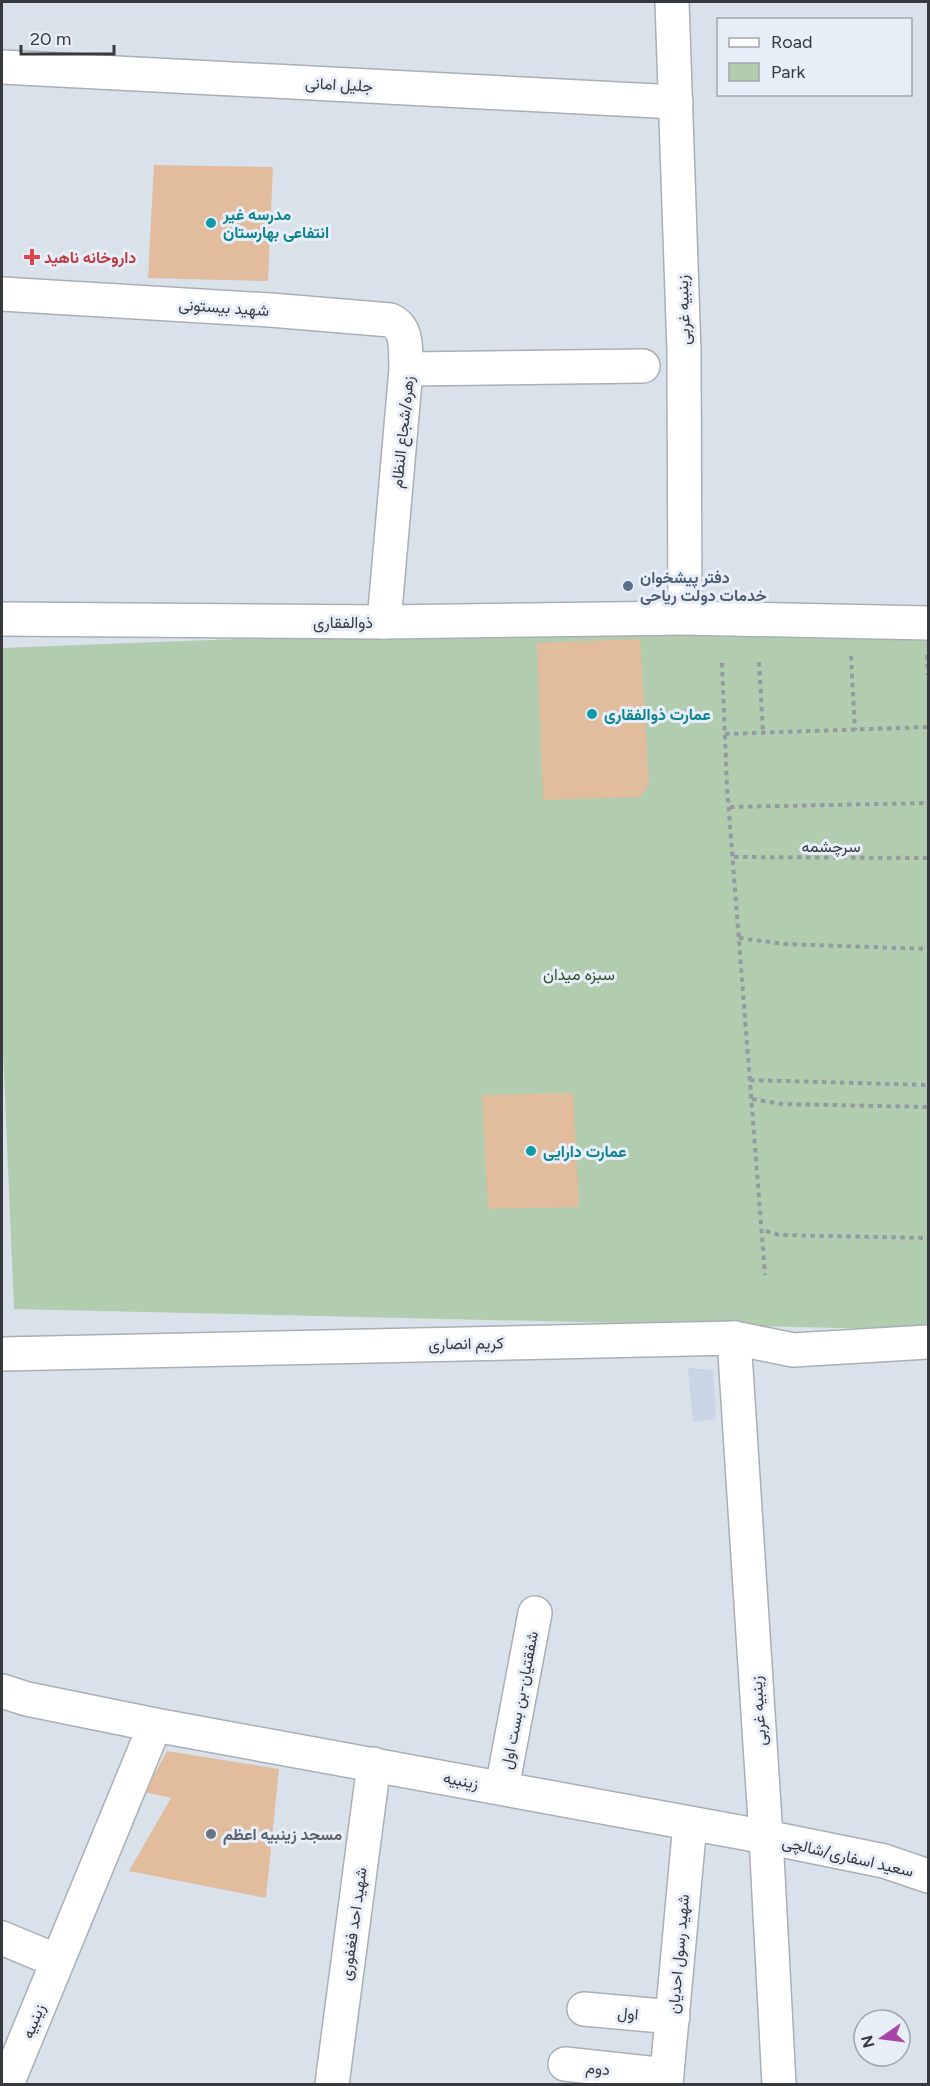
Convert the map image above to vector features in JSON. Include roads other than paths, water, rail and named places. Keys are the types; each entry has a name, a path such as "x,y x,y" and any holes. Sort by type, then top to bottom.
{"street":[{"name":"زینبیه غربی","path":"672,2 684,351 685,618"},
{"name":"جلیل امانی","path":"2,67 675,102"},
{"name":"شهید بیستونی","path":"2,294 270,310 390,320 398,324 404,333 406,369"},
{"name":"زهره/شجاع النظام","path":"384,622 406,369 643,366"},
{"name":"ذوالفقاری","path":"2,619 384,622 685,618 927,636"},
{"name":"زینبیه غربی","path":"734,1338 766,1837 779,2085"},
{"name":"کریم انصاری","path":"2,1354 734,1338 793,1350 928,1342"},
{"name":"شفقتیان-بن بست اول","path":"502,1788 535,1613"},
{"name":"زینبیه","path":"2,1692 155,1725 766,1837"},
{"name":"زینبیه","path":"7,2085 155,1725"},
{"name":"شهید احد فغفوری","path":"332,2085 374,1764"},
{"name":"شهید رسول احدیان","path":"667,2080 690,1823"},
{"name":"سعید اسفاری/شالچی","path":"766,1837 884,1861 928,1876"},
{"path":"2,1938 57,1962"},
{"name":"اول","path":"584,2009 673,2017"},
{"name":"دوم","path":"564,2064 667,2080"}],"place":[{"name":"مدرسه غیر انتفاعی بهارستان","path":"211,223"},
{"name":"داروخانه ناهید","path":"32,257"},
{"name":"دفتر پیشخوان خدمات دولت ریاحی","path":"628,586"},
{"name":"عمارت ذوالفقاری","path":"592,714"},
{"name":"عمارت دارایی","path":"531,1151"},
{"name":"مسجد زینبیه اعظم","path":"211,1834"}],"park label":[{"name":"سبزه میدان","path":"579,974"}]}
